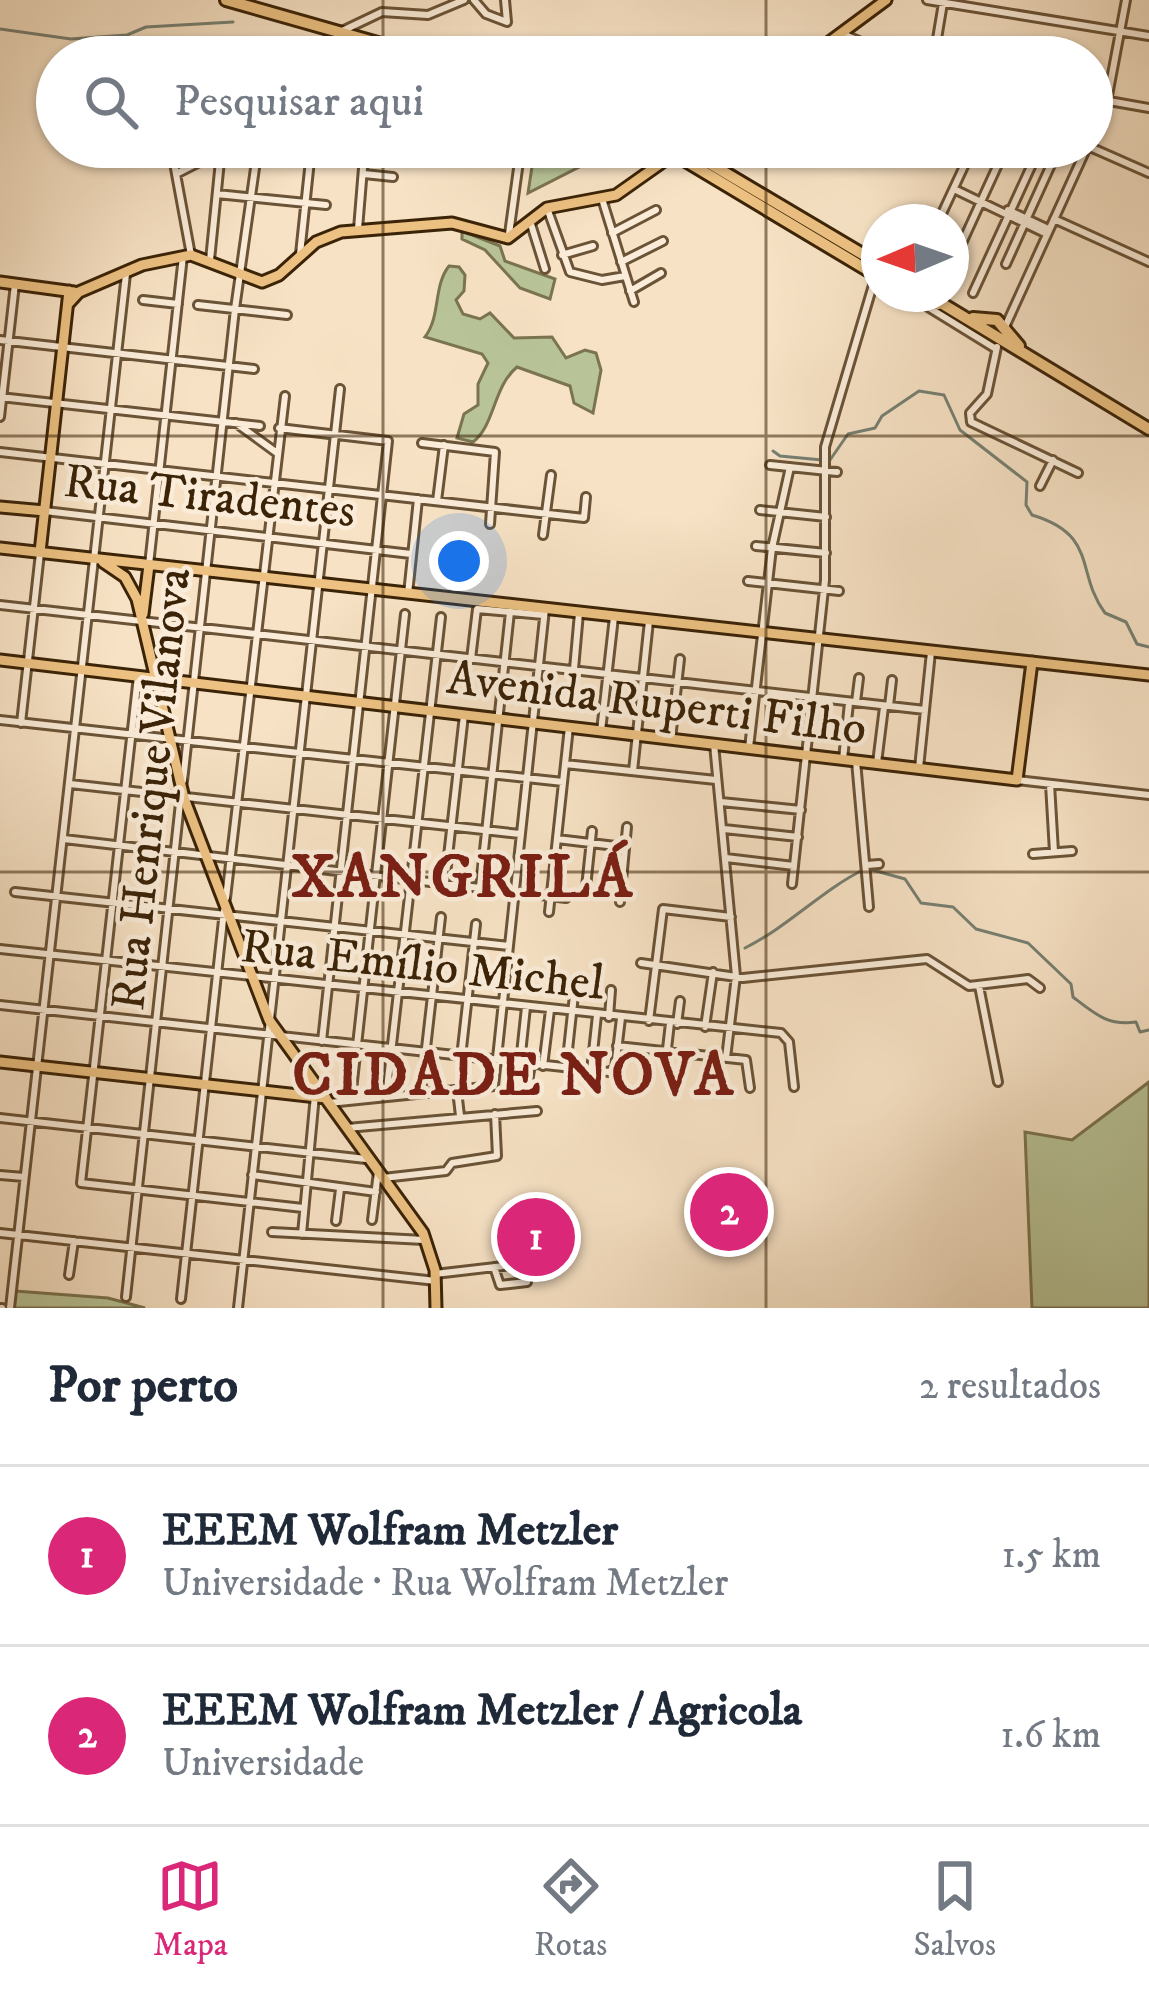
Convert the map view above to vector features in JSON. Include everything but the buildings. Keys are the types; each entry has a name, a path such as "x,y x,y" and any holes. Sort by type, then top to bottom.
{"highway":[{"path":"226,0 340,36"},
{"path":"715,168 861,258"},
{"path":"726,168 861,258"},
{"path":"956,312 999,332"},
{"path":"959,312 999,332 1016,348 1149,429"}],"main road":[{"path":"838,36 886,0"},
{"path":"0,282 74,292 187,255 271,281 329,236 452,223 508,238 547,208 603,202 655,168"},
{"path":"40,552 68,304 74,292"},
{"name":"Rua Tiradentes","path":"0,506 45,511"},
{"path":"0,548 545,612 1149,675"},
{"path":"113,564 131,586 182,795 274,1035 427,1240 436,1308"},
{"path":"143,622 149,565"},
{"name":"Avenida Ruperti Filho","path":"0,662 1017,779"},
{"path":"1017,779 1031,662"},
{"path":"0,1062 322,1096"}],"street":[{"path":"382,11 384,0"},
{"path":"336,35 382,11 428,15 464,0"},
{"path":"474,0 491,17 510,21 506,0"},
{"path":"927,0 1149,36"},
{"path":"1113,74 1126,0"},
{"path":"938,36 943,3"},
{"path":"842,33 848,36"},
{"path":"1113,102 1149,107"},
{"path":"1113,158 1149,173"},
{"path":"149,565 187,255 175,168"},
{"path":"176,174 188,168"},
{"path":"210,260 222,168"},
{"name":"Rua Henrique Vilanova","path":"126,1297 235,309 256,168"},
{"path":"300,254 309,168"},
{"path":"358,230 364,168"},
{"path":"508,238 518,168"},
{"path":"947,204 964,168"},
{"path":"969,228 996,168"},
{"path":"973,293 1031,168"},
{"path":"1006,264 1050,168"},
{"path":"1078,168 999,332 987,394 969,418 1078,473"},
{"path":"364,175 393,177"},
{"path":"955,187 1046,231"},
{"path":"217,194 326,205"},
{"path":"603,202 634,302"},
{"path":"547,208 570,272 602,280 626,276"},
{"path":"612,233 656,210"},
{"path":"1052,219 1149,262"},
{"path":"530,220 545,269"},
{"path":"621,262 663,241"},
{"path":"562,254 593,246"},
{"path":"4,1308 13,1289 127,271"},
{"path":"630,291 661,273"},
{"path":"0,417 4,341 15,284"},
{"path":"143,300 178,304"},
{"path":"198,305 287,315"},
{"path":"792,884 820,639 825,470 832,412 864,312"},
{"path":"956,312 999,332"},
{"path":"4,341 254,369"},
{"path":"269,1020 340,389"},
{"path":"181,1299 285,396"},
{"path":"1,397 260,426"},
{"path":"235,422 277,453"},
{"path":"279,428 388,441 322,1041"},
{"path":"422,443 498,457 490,524"},
{"path":"436,501 444,445"},
{"path":"0,452 584,518 586,497"},
{"path":"1040,486 1053,460"},
{"path":"770,465 837,472"},
{"path":"749,748 772,548 790,467"},
{"path":"543,535 551,475"},
{"path":"408,594 418,499"},
{"path":"760,510 826,517"},
{"name":"Rua Tiradentes","path":"45,511 411,554"},
{"path":"756,546 826,553"},
{"path":"21,723 40,552"},
{"path":"748,581 839,591"},
{"path":"0,605 925,710"},
{"path":"302,1234 308,1153 322,1096 351,1100 494,1085 545,612 476,610 471,658"},
{"path":"480,887 510,612"},
{"path":"574,670 579,613"},
{"path":"351,1100 405,614"},
{"path":"386,1097 440,617"},
{"path":"601,730 614,617"},
{"path":"633,771 649,621"},
{"path":"919,768 931,651"},
{"path":"671,739 680,659"},
{"path":"138,678 83,1184 303,1208"},
{"path":"843,759 860,678"},
{"path":"878,763 892,680"},
{"path":"445,884 464,716"},
{"path":"0,720 563,782"},
{"path":"549,912 569,727"},
{"path":"714,744 736,976 726,1058"},
{"path":"856,760 869,907"},
{"path":"565,764 717,781"},
{"name":"Avenida Ruperti Filho","path":"1017,779 1149,795"},
{"path":"1050,783 1054,852"},
{"path":"70,784 521,834"},
{"path":"719,802 801,811"},
{"path":"620,902 627,827"},
{"path":"722,829 798,837"},
{"path":"586,887 592,831"},
{"path":"64,839 566,898"},
{"path":"556,839 625,848"},
{"path":"1033,854 1072,851"},
{"path":"725,858 794,866"},
{"path":"867,865 879,864"},
{"path":"15,892 508,946"},
{"path":"649,1021 662,909 731,917"},
{"path":"422,1093 441,917"},
{"path":"461,1057 476,925"},
{"name":"Rua Emílio Michel","path":"0,949 787,1036 794,1087"},
{"path":"641,963 736,976 928,959 964,984 1028,979 1040,988"},
{"path":"705,1027 713,972"},
{"path":"980,986 998,1082"},
{"path":"608,1017 611,990"},
{"path":"566,1068 574,995"},
{"path":"665,1066 680,1001"},
{"path":"0,1005 590,1071 614,1071 621,1018"},
{"path":"520,1063 526,1007"},
{"path":"543,1066 550,1010"},
{"path":"590,1071 597,1015"},
{"path":"238,1308 261,1091 274,1035"},
{"path":"617,1046 746,1060 750,1088"},
{"path":"528,1082 531,1064"},
{"path":"457,1090 460,1117"},
{"path":"347,1128 535,1110"},
{"path":"372,1220 381,1175 446,1171 452,1163 495,1157 500,1152 495,1113"},
{"path":"0,1118 370,1159"},
{"path":"0,1175 24,1178"},
{"path":"251,1175 376,1192"},
{"path":"336,1221 340,1187"},
{"path":"272,1232 427,1240"},
{"path":"0,1233 435,1278 564,1259"},
{"path":"69,1275 74,1241"},
{"path":"494,1267 500,1285 527,1282"},
{"path":"0,1288 13,1289"}],"green space":[{"path":"532,168 577,168 528,193"},
{"path":"462,231 500,246 505,261 555,279 550,299 520,288 485,250 462,239"},
{"path":"449,266 459,267 465,275 464,291 456,300 463,314 480,319 490,313 514,338 552,337 566,358 585,350 596,353 601,370 593,413 574,403 570,386 517,367 503,385 480,435 473,442 457,438 464,414 478,405 478,384 488,363 482,354 425,337"},
{"path":"1149,1082 1149,1308 1032,1308 1025,1132 1072,1140"},
{"path":"15,1291 108,1298 145,1308 13,1308"}],"waterway":[{"path":"113,36 146,27 233,22"},
{"path":"0,29 50,36"},
{"path":"830,460 848,434 875,428 882,416 919,391 944,395 960,430 1027,482 1026,505 1032,515 1053,523 1077,544 1105,613 1126,622 1137,644 1149,647"},
{"path":"773,451 780,456 822,460"},
{"path":"745,948 865,869"},
{"path":"869,869 905,879 921,903 953,907 976,929 1028,943 1071,984 1073,997 1088,1009 1110,1020 1136,1022 1140,1032 1149,1030"}],"place":[{"name":"EEEM Wolfram Metzler / Agricola","path":"729,1212"},
{"name":"EEEM Wolfram Metzler","path":"536,1237"}],"district":[{"name":"XANGRILÁ","path":"463,875"},
{"name":"CIDADE NOVA","path":"514,1073"}]}
